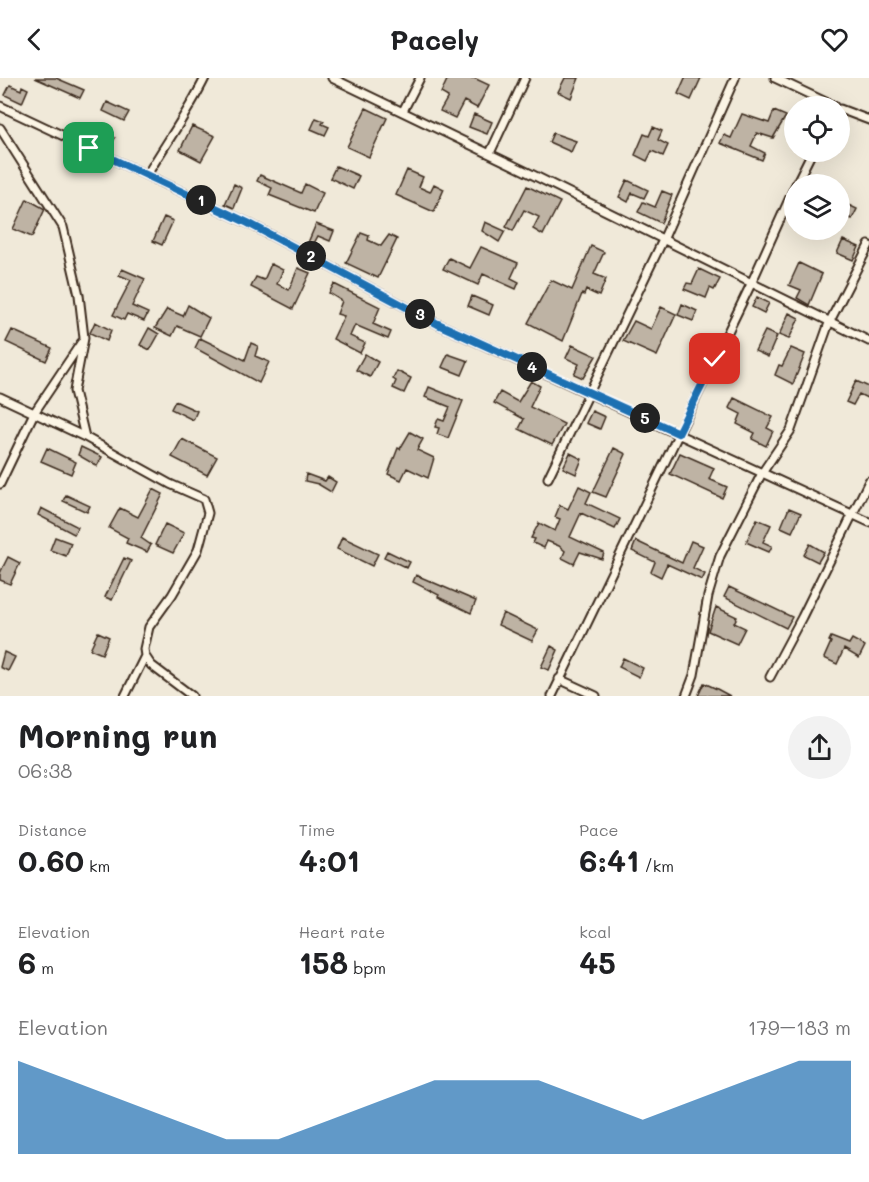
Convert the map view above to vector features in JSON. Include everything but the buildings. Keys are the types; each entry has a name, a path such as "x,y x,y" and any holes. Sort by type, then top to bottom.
{"street":[{"path":"147,175 205,78"},
{"path":"332,78 490,153 869,341"},
{"path":"403,111 420,78"},
{"path":"490,153 525,78"},
{"path":"548,478 663,240 735,78"},
{"path":"775,78 813,96"},
{"path":"0,106 248,223 438,324 869,522"},
{"path":"850,113 869,120"},
{"path":"0,128 63,226 78,295 84,338 74,391 85,437"},
{"path":"552,696 751,284 784,210"},
{"path":"686,696 694,675 708,596 720,555 762,473 791,430 829,323 869,245"},
{"path":"0,484 34,413 84,338"},
{"path":"0,397 85,437 170,484 204,499 208,513 198,550 172,595 149,627 145,656 125,696"},
{"path":"770,677 869,481"},
{"path":"145,656 151,665 192,696"},
{"path":"559,679 596,696"}],"route":[{"path":"89,148 248,223 438,324 678,433 715,359"}]}
